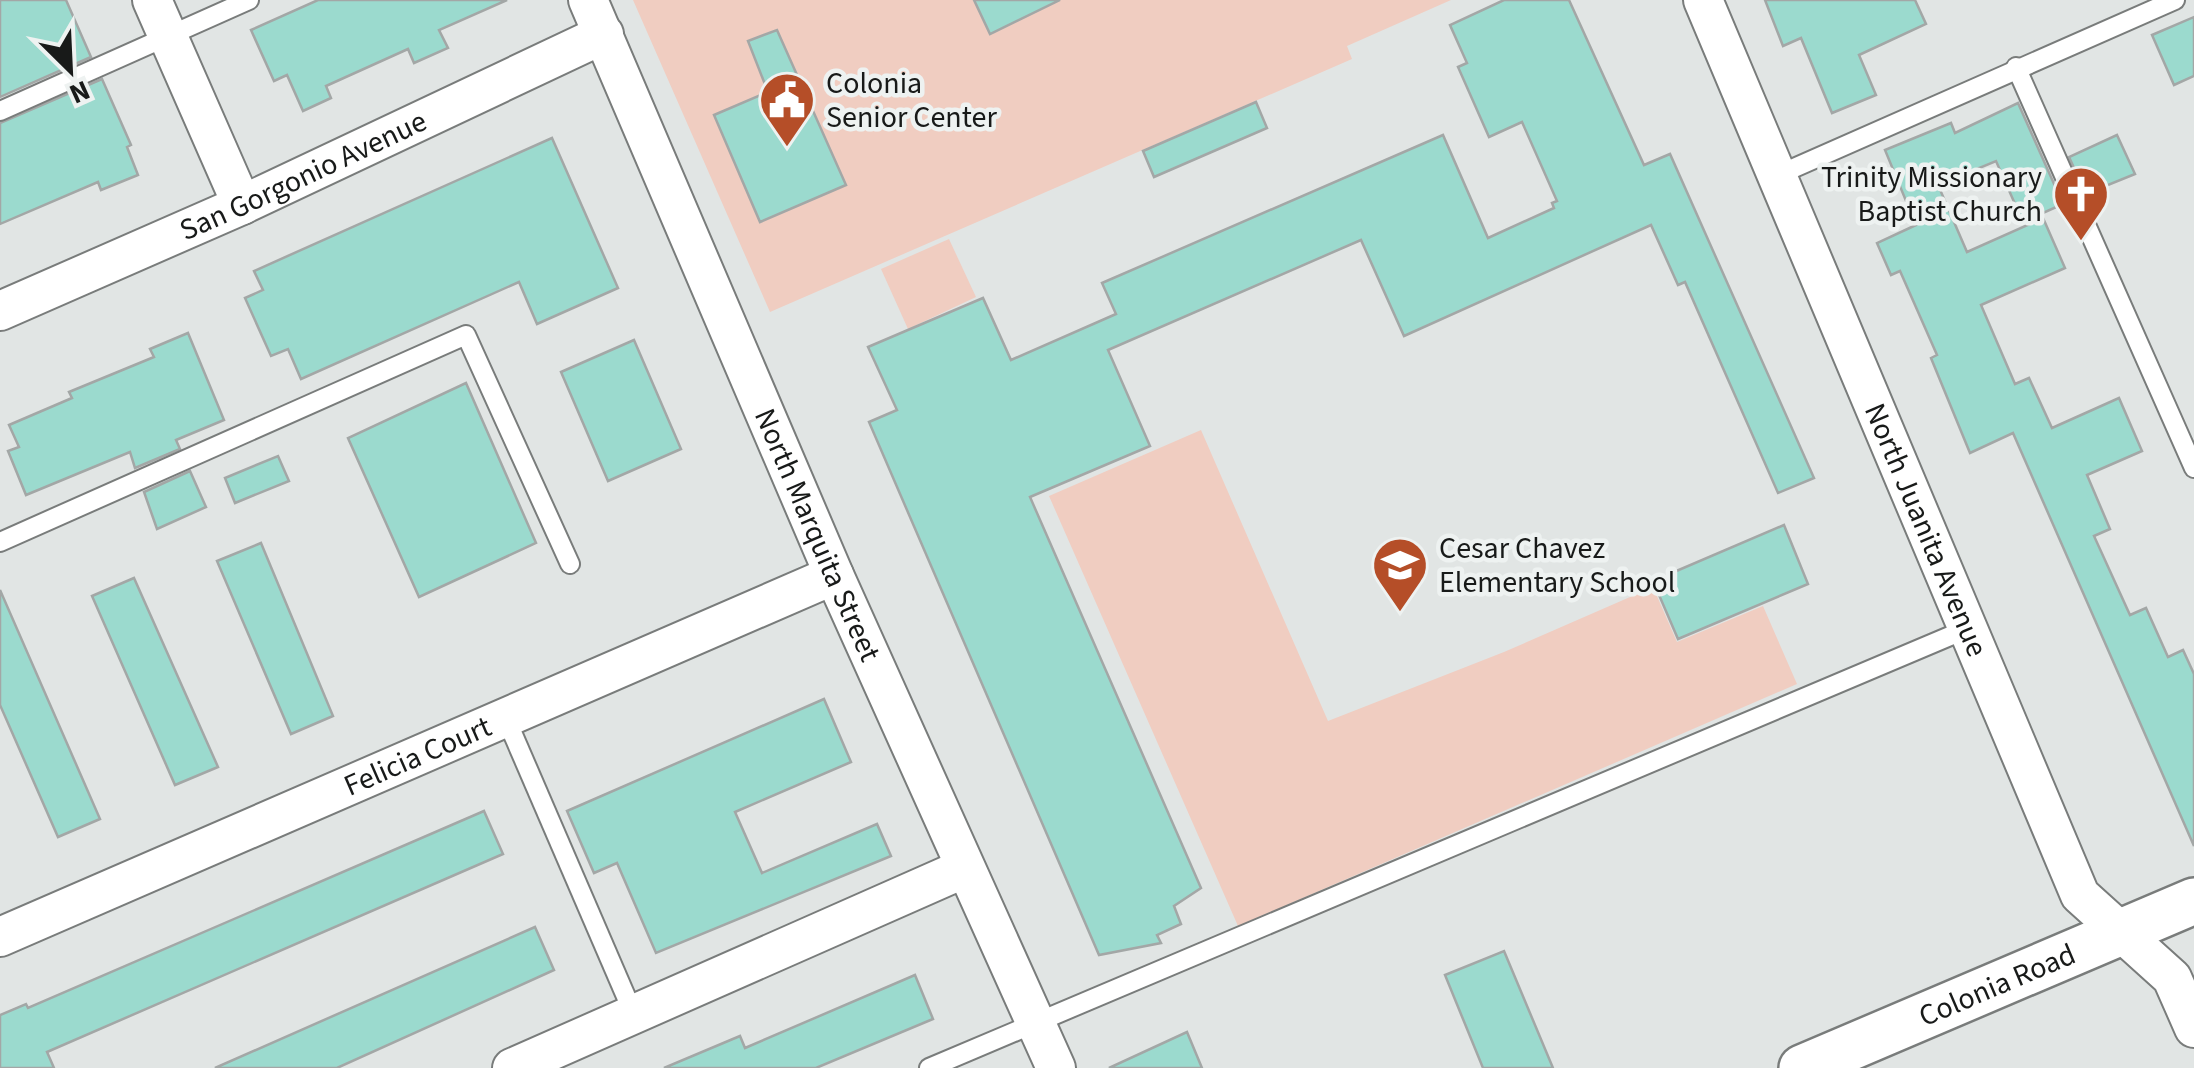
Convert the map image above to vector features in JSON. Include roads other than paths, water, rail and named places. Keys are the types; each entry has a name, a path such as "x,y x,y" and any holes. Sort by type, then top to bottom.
{"street":[{"path":"152,0 242,205"},
{"name":"North Juanita Avenue","path":"1703,0 2080,895 2172,978 2194,1028"},
{"name":"San Gorgonio Avenue","path":"0,311 242,205 596,17"},
{"name":"North Marquita Street","path":"596,17 834,575 1056,1068"},
{"name":"Felicia Court","path":"0,937 834,575"},
{"path":"512,1068 964,868"},
{"name":"Colonia Road","path":"1802,1068 2194,900"}],"lane":[{"path":"0,110 249,0"},
{"path":"1778,174 2175,0"},
{"path":"2016,67 2194,468"},
{"path":"1,538 466,335 570,564"},
{"path":"929,1068 1969,628"},
{"path":"506,716 634,1015"}],"place":[{"name":"Colonia Senior Center","path":"787,149"},
{"name":"Trinity Missionary Baptist Church","path":"2081,243"},
{"name":"Cesar Chavez Elementary School","path":"1400,614"}]}
